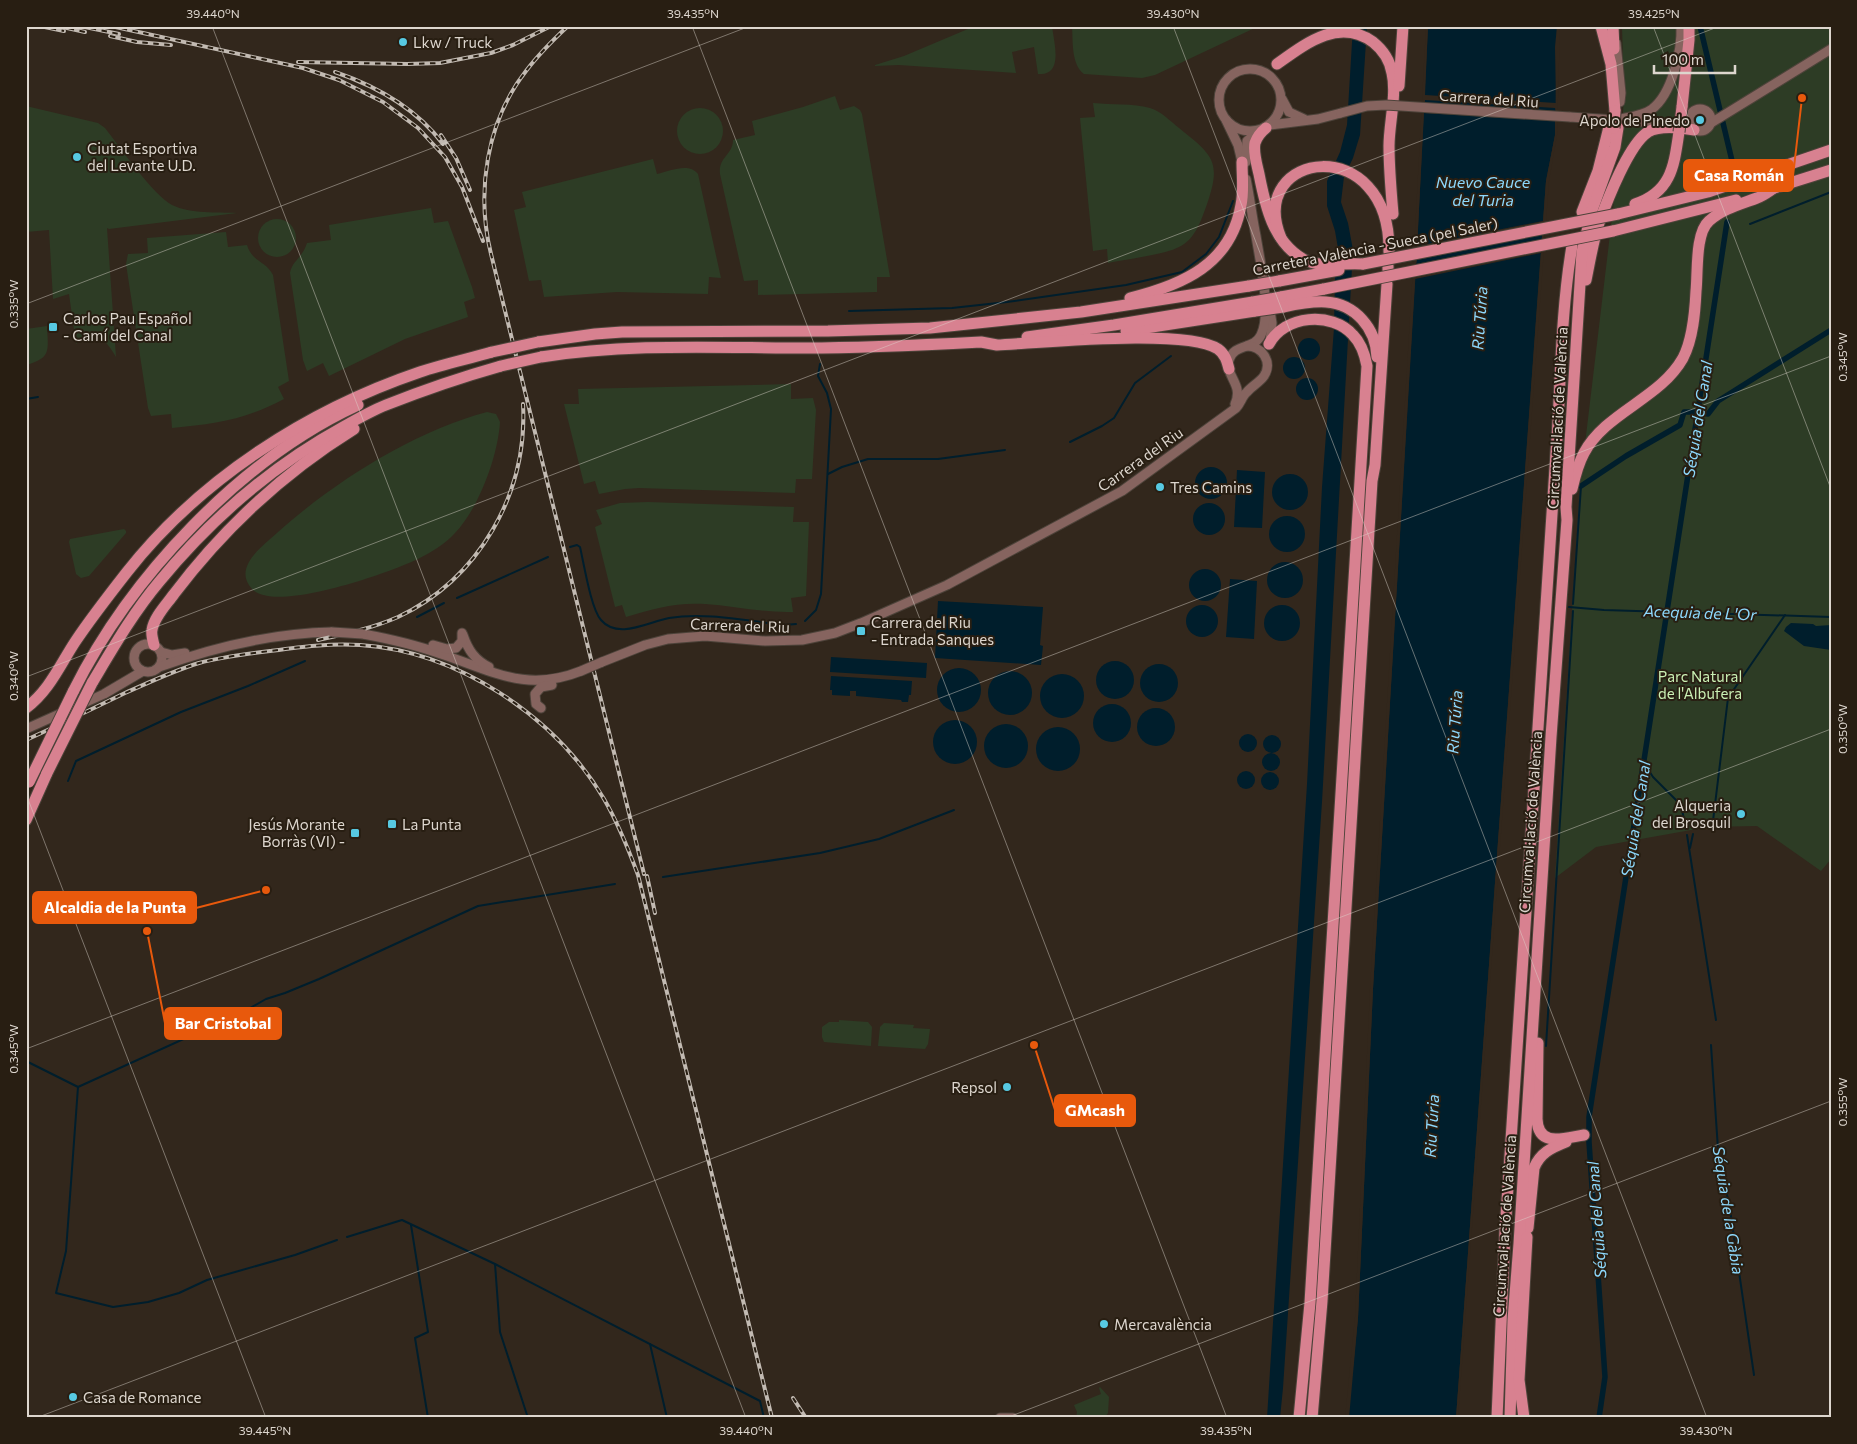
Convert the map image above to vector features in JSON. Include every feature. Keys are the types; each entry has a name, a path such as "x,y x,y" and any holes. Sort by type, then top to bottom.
{"highway":[{"path":"1281,238 1275,217 1277,201 1282,189 1299,172 1310,168 1328,166 1342,169 1352,174 1370,189 1381,204 1389,249 1393,214 1403,26"},
{"path":"1600,26 1615,118"},
{"path":"1582,212 1598,171 1615,118 1614,26"},
{"path":"1619,211 1652,196 1665,183 1674,166 1679,132 1686,111 1689,26"},
{"path":"1277,64 1318,37 1332,32 1360,35 1374,43 1384,53 1393,74 1389,145 1393,214"},
{"name":"Circumval·lació de València","path":"1510,1418 1513,1320 1548,778 1567,520 1566,507 1582,252 1580,229 1615,147 1615,118"},
{"path":"1265,128 1256,140 1255,152 1266,204 1272,222 1281,238 1291,250 1304,259 1325,269"},
{"path":"1577,323 1599,223 1632,150 1642,137 1656,129 1692,128"},
{"name":"Carretera València - Sueca (pel Saler)","path":"489,353 538,342 622,332 828,331 916,328 1034,318 1249,286 1279,281 1353,263 1363,264 1708,192 1831,150"},
{"path":"1034,318 1146,294 1181,282 1200,272 1215,258 1229,240 1237,223 1242,196 1242,162"},
{"path":"26,820 92,683 128,623 158,583 218,518 252,489 296,456 362,417 448,381 541,357 622,349 830,348 981,342 1035,336 1049,338 1109,333 1282,302 1324,289 1613,231 1710,208 1831,170"},
{"path":"1567,520 1577,470 1584,452 1598,435 1666,379 1683,357 1693,321 1698,254 1707,223 1718,214 1759,197 1774,188"},
{"name":"Circumval·lació de València","path":"1497,1418 1506,1232 1562,340 1565,295 1572,246"},
{"path":"1312,1418 1322,1301 1372,481 1375,465 1387,284"},
{"path":"1282,302 1331,302 1357,314 1369,327 1377,348 1370,464 1372,481"},
{"path":"1270,344 1278,332 1290,324 1311,320 1330,321 1340,325 1353,335 1364,353 1367,366 1310,1303 1299,1418"},
{"path":"981,342 997,345 1129,338 1184,340 1217,348 1224,355 1231,373"},
{"path":"28,786 81,675 119,616 146,578 176,543 208,511 244,479 321,425 420,377 489,353"},
{"path":"26,708 53,680 93,615 128,570 192,504 229,473 272,443 316,417 351,400 418,373 489,353"},
{"path":"157,648 152,630 157,618 200,560 232,525 278,483 332,443 397,402"},
{"path":"1524,1418 1519,1380 1548,852 1548,778"},
{"path":"1327,1024 1331,1013 1336,936 1347,838 1351,822"},
{"path":"1528,1228 1534,1168 1537,1160 1547,1150 1584,1135 1555,1139 1545,1137 1538,1130 1539,1018"},
{"path":"1504,1282 1521,1169 1527,1103"},
{"path":"1521,1399 1532,1418"}],"street":[{"path":"1615,118 1640,114 1652,109 1663,98 1670,85 1676,63 1681,26"},
{"path":"1686,111 1692,128 1703,131 1714,118 1728,113 1831,49"},
{"path":"1231,373 1244,384 1257,382 1266,371 1272,318 1264,290 1242,162 1238,145 1219,104 1220,91 1226,80 1236,72 1249,69 1266,73 1277,85 1286,109 1292,114 1310,120"},
{"path":"1247,185 1246,146 1252,135 1265,128 1280,110 1281,97"},
{"name":"Carrera del Riu","path":"1265,128 1310,120 1367,106 1386,105 1570,117 1615,118 1668,122 1692,128"},
{"name":"Carrera del Riu","path":"1668,122 1686,111 1698,109 1704,109 1714,118"},
{"path":"1226,120 1241,130 1254,132 1265,128"},
{"path":"1231,411 1238,393 1231,373 1231,355 1238,348 1257,341 1263,330 1265,314 1264,290"},
{"path":"1247,346 1260,350 1267,361"},
{"name":"Carrera del Riu","path":"157,648 172,655 203,651 263,637 332,632 363,634 425,648 493,673 521,680 543,681 569,676 645,645 668,639 705,636 765,641 802,640 835,633 947,585 1122,491 1156,468 1231,411 1257,382"},
{"path":"395,640 417,641 453,649 461,644 462,632 470,651 480,662 521,680"},
{"path":"26,729 104,694 143,671 153,671 159,667 162,660 157,648 146,644 139,647 134,653 134,661 137,667 143,671"},
{"name":"Carrera del Riu","path":"159,667 203,651"},
{"path":"119,684 134,661"},
{"path":"541,708 535,699 537,690 541,687 556,684 569,676"},
{"path":"1000,1418 1013,1418"}],"green space":[{"path":"975,26 1052,26 1056,57 1051,70 1038,74 1034,47 1012,52 1016,73 899,65 875,66 904,56"},
{"path":"1072,26 1259,26 1155,75 1142,78 1084,74 1080,70 1075,58"},
{"name":"Parc Natural de l'Albufera","path":"1622,26 1831,26 1831,859 1821,871 1757,826 1708,827 1596,847 1555,878 1580,486 1621,142 1624,96"},
{"path":"835,96 840,110 854,106 862,114 890,277 877,277 877,292 758,295 758,280 744,281 720,174 721,164 731,149 733,140 755,135 752,121"},
{"path":"1093,103 1137,105 1154,109 1165,116 1207,153 1212,161 1214,170 1211,192 1199,225 1185,244 1164,252 1108,263 1107,249 1093,251 1080,118 1095,117"},
{"name":"Ciutat Esportiva del Levante U.D.","path":"26,106 98,123 105,128 156,192 172,205 187,210 237,213 107,228 116,357 104,340 99,337 89,336 76,344 69,294 53,299 49,230 26,232"},
{"path":"700,108 713,112 719,118 723,131 719,144 713,150 700,154 687,150 681,144 677,131 681,118 687,112"},
{"path":"653,159 657,174 684,168 694,170 698,174 721,278 709,277 708,294 617,292 544,297 541,280 529,281 514,210 526,207 522,192"},
{"path":"431,208 434,223 448,221 472,287 475,298 464,302 468,317 405,339 329,376 323,363 307,371 303,360 290,273 307,243 331,240 329,225"},
{"path":"277,219 291,224 296,238 291,252 277,257 263,252 258,238 263,224"},
{"path":"226,232 228,247 247,245 252,255 267,267 273,275 289,381 278,387 284,399 256,412 216,423 172,428 171,414 151,416 148,408 126,264 128,254 148,253 147,238"},
{"path":"47,326 47,352 40,359 26,365 26,329"},
{"path":"791,384 791,399 813,398 816,410 812,479 796,479 795,493 639,488 599,494 595,481 584,484 564,404 579,404 578,389"},
{"path":"487,412 496,414 500,422 496,450 486,481 464,522 443,544 404,565 334,588 284,597 265,595 252,589 247,581 247,565 258,550 300,513 349,477 376,460 431,432"},
{"path":"648,502 794,507 793,522 809,522 806,596 791,598 793,612 684,604 645,611 626,617 622,605 615,607 595,527 602,524 596,510 620,503"},
{"path":"124,529 126,533 89,576 81,578 76,574 70,539"},
{"path":"839,1020 868,1022 872,1027 871,1046 824,1042 822,1027 829,1022 839,1022"},
{"path":"884,1023 914,1025 913,1028 930,1029 928,1044 925,1049 878,1046 880,1027"},
{"path":"1100,1387 1109,1397 1108,1413 1104,1418 1076,1418 1077,1412 1074,1405 1101,1394"}],"water":[{"path":"1353,26 1367,26 1360,135 1353,158 1344,177 1341,202 1348,223 1353,250 1322,802 1283,1388 1280,1418 1267,1418 1307,784 1322,487 1334,328 1335,276 1339,254 1335,231 1327,206 1327,181 1340,152 1347,125"},
{"name":"Nuevo Cauce del Turia","path":"1428,26 1557,26 1555,135 1546,181 1456,1418 1348,1418 1358,1318 1373,989 1417,250"},
{"path":"1309,338 1317,341 1320,349 1317,357 1309,360 1301,357 1298,349 1301,341"},
{"path":"1294,357 1302,360 1305,368 1302,376 1294,379 1286,376 1283,368 1286,360"},
{"path":"1307,378 1315,381 1318,389 1315,397 1307,400 1299,397 1296,389 1299,381"},
{"path":"1211,467 1217,468 1222,472 1226,477 1226,489 1222,494 1217,498 1211,499 1205,498 1200,494 1196,489 1195,483 1196,477 1200,472 1205,468"},
{"path":"1237,470 1265,472 1262,528 1234,527"},
{"path":"1290,474 1297,475 1303,479 1307,485 1307,499 1303,505 1297,509 1290,510 1283,509 1277,505 1273,499 1272,492 1273,485 1277,479 1283,475"},
{"path":"1209,503 1215,504 1220,508 1224,513 1224,525 1220,530 1215,534 1209,535 1203,534 1198,530 1194,525 1193,519 1194,513 1198,508 1203,504"},
{"path":"1287,516 1294,517 1300,521 1304,527 1304,541 1300,547 1294,551 1287,552 1280,551 1274,547 1270,541 1269,534 1270,527 1274,521 1280,517"},
{"path":"1285,562 1292,563 1298,567 1302,573 1302,587 1298,593 1292,597 1285,598 1278,597 1272,593 1268,587 1267,580 1268,573 1272,567 1278,563"},
{"path":"1205,569 1211,570 1216,574 1220,579 1220,591 1216,596 1211,600 1205,601 1199,600 1194,596 1190,591 1189,585 1190,579 1194,574 1199,570"},
{"path":"1230,579 1257,581 1254,639 1226,637"},
{"path":"938,601 1043,607 1040,645 1043,646 1041,665 935,658"},
{"path":"1202,605 1208,606 1213,610 1217,615 1217,627 1213,632 1208,636 1202,637 1196,636 1191,632 1187,627 1186,621 1187,615 1191,610 1196,606"},
{"path":"1282,605 1289,606 1295,610 1299,616 1299,630 1295,636 1289,640 1282,641 1275,640 1269,636 1265,630 1264,623 1265,616 1269,610 1275,606"},
{"path":"1791,623 1813,624 1816,626 1831,625 1831,650 1804,646 1784,631"},
{"path":"831,657 927,663 926,678 830,672"},
{"path":"1115,661 1129,666 1134,680 1129,694 1115,699 1101,694 1096,680 1101,666"},
{"path":"1159,664 1173,669 1178,683 1173,697 1159,702 1145,697 1140,683 1145,669"},
{"path":"959,668 971,672 977,678 981,690 977,702 971,708 959,712 947,708 941,702 937,690 941,678 947,672"},
{"path":"1010,671 1022,675 1028,681 1032,693 1028,705 1022,711 1010,715 998,711 992,705 988,693 992,681 998,675"},
{"path":"1062,674 1074,678 1080,684 1084,696 1080,708 1074,714 1062,718 1050,714 1044,708 1040,696 1044,684 1050,678"},
{"path":"831,676 912,681 911,695 909,695 908,702 902,702 901,700 856,696 856,691 850,691 850,696 832,695 832,690 830,690"},
{"path":"1112,704 1126,709 1131,723 1126,737 1112,742 1098,737 1093,723 1098,709"},
{"path":"1156,708 1170,713 1175,727 1170,741 1156,746 1142,741 1137,727 1142,713"},
{"path":"955,720 967,724 973,730 977,742 973,754 967,760 955,764 943,760 937,754 933,742 937,730 943,724"},
{"path":"1006,724 1018,728 1024,734 1028,746 1024,758 1018,764 1006,768 994,764 988,758 984,746 988,734 994,728"},
{"path":"1058,727 1070,731 1076,737 1080,749 1076,761 1070,767 1058,771 1046,767 1040,761 1036,749 1040,737 1046,731"},
{"path":"1248,734 1254,737 1257,743 1254,749 1248,752 1242,749 1239,743 1242,737"},
{"path":"1272,735 1278,738 1281,744 1278,750 1272,753 1266,750 1263,744 1266,738"},
{"path":"1271,753 1277,756 1280,762 1277,768 1271,771 1265,768 1262,762 1265,756"},
{"path":"1246,771 1252,774 1255,780 1252,786 1246,789 1240,786 1237,780 1240,774"},
{"path":"1270,772 1276,775 1279,781 1276,787 1270,790 1264,787 1261,781 1264,775"}],"pier":[{"path":"1426,26 1428,26 1425,95 1556,103 1555,47 1557,26 1560,26 1557,135 1549,181 1458,1418 1456,1418 1541,253 1415,279 1373,989 1358,1318 1349,1418 1345,1418 1355,1317 1370,989","holes":["1425,100 1555,108 1556,111 1425,103","1424,113 1555,121 1555,135 1546,181 1543,221 1417,246","1542,235 1542,239 1416,264 1417,260"]}],"waterway":[{"path":"1700,26 1733,165"},
{"path":"1750,224 1831,192"},
{"path":"849,311 952,308 1007,302 1126,285 1182,272 1206,254 1219,237 1233,201"},
{"name":"Séquia del Canal","path":"1599,1418 1605,1377 1589,1142 1589,1117 1727,222"},
{"path":"1693,412 1708,414 1718,401 1831,330"},
{"path":"1070,442 1114,418 1135,383 1171,356"},
{"path":"805,621 816,610 821,594 831,409 827,393 818,376 820,364"},
{"path":"26,399 38,397"},
{"path":"1581,486 1626,456 1680,425 1684,412 1690,412"},
{"path":"828,474 842,467 868,459 938,459 1005,450"},
{"path":"1573,604 1581,486"},
{"path":"570,547 577,545 580,547 591,597 597,614 608,626 616,629 634,628 683,616 726,618 784,625 796,624"},
{"path":"457,598 548,557"},
{"path":"417,617 444,603"},
{"name":"Acequia de L'Or","path":"1569,607 1604,610 1831,617"},
{"path":"1546,1046 1573,611"},
{"path":"1713,821 1728,698 1785,615"},
{"path":"68,781 76,761 181,712 305,661"},
{"name":"Séquia de la Gàbia","path":"1644,763 1653,777 1681,805 1686,829"},
{"path":"663,877 820,853 879,839 954,810"},
{"name":"Séquia de la Gàbia","path":"1690,848 1693,834"},
{"name":"Séquia de la Gàbia","path":"1687,835 1716,1020"},
{"path":"78,1087 243,1012 266,999 319,979 478,906 615,884"},
{"name":"Séquia de la Gàbia","path":"1711,1045 1719,1164 1729,1203 1754,1375"},
{"path":"26,1061 78,1087 66,1251 56,1293 113,1307 148,1302 179,1293 207,1280 295,1255 337,1240"},
{"path":"347,1237 402,1220 495,1264 760,1401 764,1418"},
{"path":"411,1225 428,1332 415,1338 428,1418"},
{"path":"495,1264 500,1332 528,1418"},
{"path":"650,1344 667,1418"}],"railway":[{"path":"40,26 64,31"},
{"path":"58,26 85,32"},
{"path":"80,26 119,34"},
{"path":"111,26 303,68 339,80 383,102 418,128 445,157 462,187 483,241"},
{"path":"298,62 440,63 491,53 513,45 551,26"},
{"path":"568,26 536,59 512,91 493,135 485,183 487,231 491,254 644,874"},
{"path":"110,36 137,42 171,45"},
{"path":"335,72 380,91 408,109 443,144"},
{"path":"441,135 456,158 470,190"},
{"path":"318,640 369,628 398,617 427,601 452,580 474,556 493,530 507,500 517,469 522,437 523,404"},
{"path":"26,740 125,693 199,663 234,656 326,645 360,645 396,650 432,660 467,674 500,693 531,715 559,741 583,769 604,799 614,817 638,875 772,1418"},
{"path":"647,876 655,913"},
{"path":"793,1398 806,1418"}],"place":[{"name":"Lkw / Truck","path":"403,42"},
{"name":"Casa Román","path":"1802,98"},
{"name":"Apolo de Pinedo","path":"1700,120"},
{"name":"Ciutat Esportiva del Levante U.D.","path":"77,157"},
{"name":"Carlos Pau Español - Camí del Canal","path":"53,327"},
{"name":"Tres Camins","path":"1160,487"},
{"name":"Carrera del Riu - Entrada Sanques","path":"861,631"},
{"name":"Alqueria del Brosquil","path":"1741,814"},
{"name":"La Punta","path":"392,824"},
{"name":"Jesús Morante Borràs (VI) -","path":"355,833"},
{"name":"Alcaldia de la Punta","path":"266,890"},
{"name":"Bar Cristobal","path":"147,931"},
{"name":"GMcash","path":"1034,1045"},
{"name":"Repsol","path":"1007,1087"},
{"name":"Mercavalència","path":"1104,1324"},
{"name":"Casa de Romance","path":"73,1397"}],"water label":[{"name":"Riu Túria","path":"1479,318"},
{"name":"Riu Túria","path":"1454,722"},
{"name":"Riu Túria","path":"1431,1126"}]}
